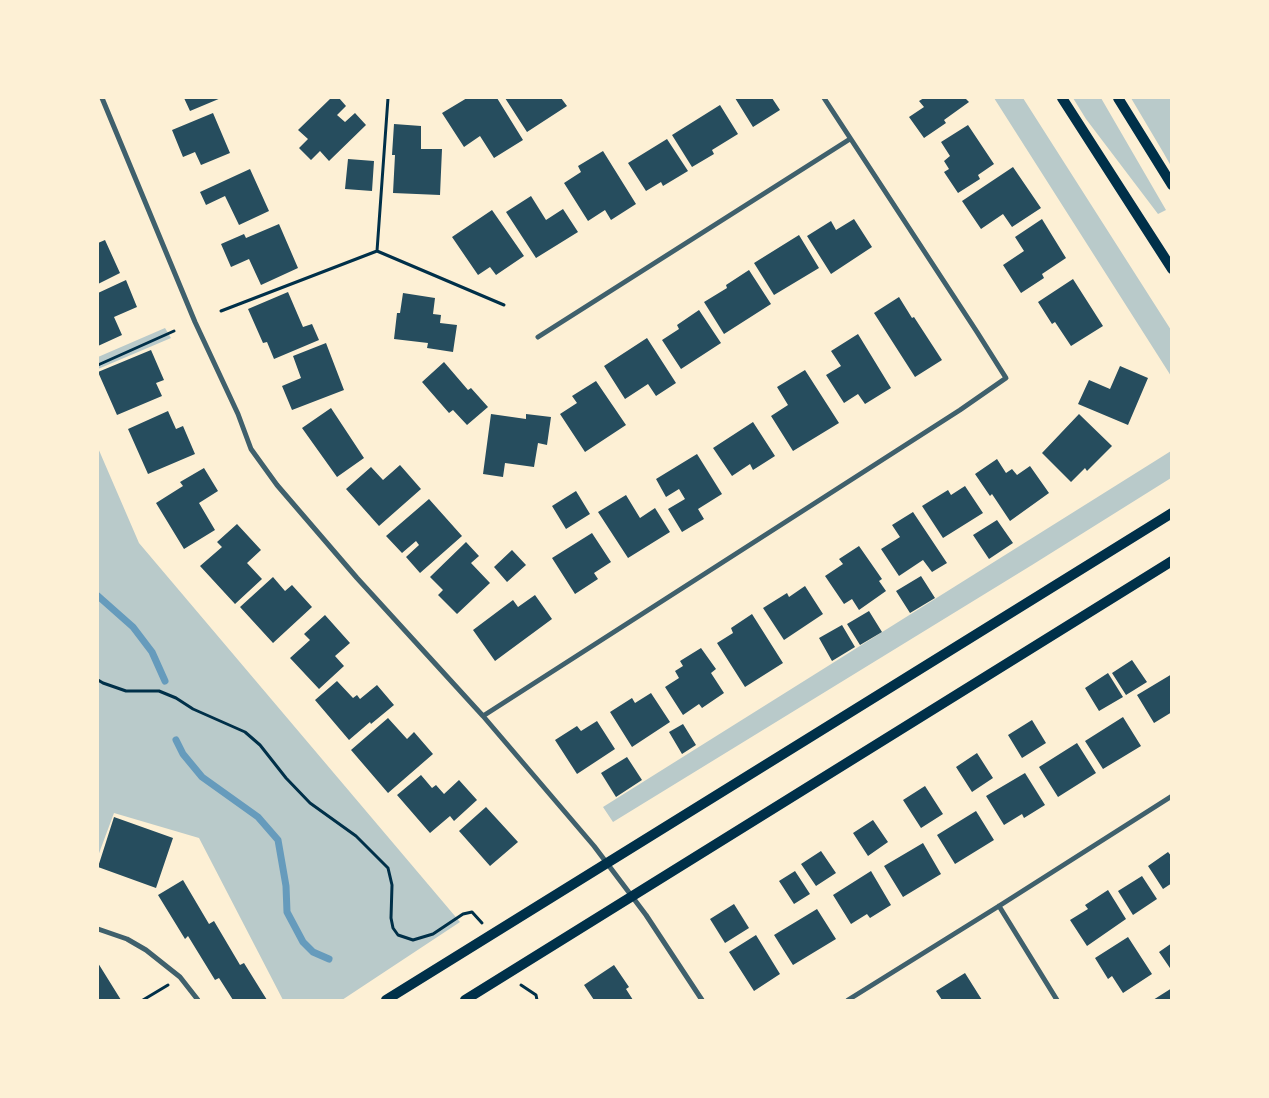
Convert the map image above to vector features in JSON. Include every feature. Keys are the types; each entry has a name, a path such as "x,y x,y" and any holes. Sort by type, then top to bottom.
{"main road":[{"path":"1062,98 1172,268"},
{"path":"1118,98 1172,185"},
{"path":"386,1000 1172,514"},
{"path":"465,1000 1172,561"}],"street":[{"path":"102,98 195,322 238,414 251,449 277,485 357,578 484,716 607,863 646,915 702,1000"},
{"path":"484,716 960,410 1006,378 824,98"},
{"path":"538,337 850,139"},
{"path":"848,1000 1172,796"},
{"path":"999,906 1057,1000"},
{"path":"98,929 128,939 146,950 180,977 198,1000"}],"path":[{"path":"377,251 388,98"},
{"path":"221,311 377,251 504,305"},
{"path":"98,365 174,331"},
{"path":"98,680 126,692 159,691 176,698 193,709 245,732 260,745 286,778 310,803 356,836 388,868 392,885 391,918 393,928 398,935 413,940 433,934 463,914 472,912 479,918"},
{"path":"143,1000 168,986"}],"shaded area":[{"path":"994,98 1023,98 1171,330 1171,376"},
{"path":"1073,98 1101,98 1166,210 1158,214 1086,119"},
{"path":"1131,98 1171,98 1171,166 1163,152"},
{"path":"165,328 171,338 98,369 98,357"},
{"path":"98,448 139,543 460,922 342,1000 283,1000 199,838 114,813 98,856"},
{"path":"1171,451 1171,478 613,822 603,807"}],"building":[{"path":"184,98 221,98 190,111"},
{"path":"331,98 339,98 346,106 337,115 345,122 355,113 366,125 329,161 320,151 311,160 299,148 308,139 298,130"},
{"path":"467,98 497,98 523,140 494,158 480,136 464,147 442,113"},
{"path":"505,98 561,98 567,106 527,132"},
{"path":"735,98 772,98 780,110 753,127"},
{"path":"924,98 965,98 969,102 944,120 946,123 924,138 909,117 924,107 919,101"},
{"path":"720,105 738,134 712,150 714,154 692,167 672,135"},
{"path":"213,113 230,153 201,165 195,152 183,157 172,130"},
{"path":"394,124 421,126 421,149 442,149 440,195 393,193 395,155 392,155"},
{"path":"968,125 994,164 978,175 980,179 958,193 944,172 949,169 944,161 950,156 941,142"},
{"path":"667,139 688,171 663,186 661,182 646,191 628,163"},
{"path":"603,151 636,204 611,220 605,210 588,221 564,183 581,172 578,166"},
{"path":"348,159 374,161 372,191 345,189"},
{"path":"1013,167 1041,208 1012,227 1003,214 981,229 962,201"},
{"path":"250,169 269,211 239,225 225,196 206,205 200,192"},
{"path":"531,196 546,220 563,209 578,232 536,258 506,212"},
{"path":"492,210 524,256 496,275 490,267 478,275 452,237"},
{"path":"854,219 872,247 831,274 807,236 831,221 836,230"},
{"path":"1042,219 1066,258 1042,274 1044,278 1021,293 1003,265 1024,251 1015,237"},
{"path":"279,224 298,268 261,285 249,259 231,267 221,244 244,234 246,238"},
{"path":"799,235 819,268 774,295 754,263"},
{"path":"105,240 120,273 98,284 98,243"},
{"path":"749,270 771,304 724,334 704,302 727,288 726,285"},
{"path":"1073,279 1103,326 1071,346 1055,322 1052,324 1038,302"},
{"path":"126,280 137,307 114,317 122,335 98,346 98,293"},
{"path":"288,292 303,327 312,324 319,340 274,359 267,342 263,343 248,309"},
{"path":"403,293 435,298 433,314 441,315 440,323 457,325 453,352 427,348 428,343 394,339 397,313 400,313"},
{"path":"899,297 942,360 915,377 874,313"},
{"path":"699,310 721,343 681,369 662,340 679,329 677,325"},
{"path":"858,334 891,388 865,404 858,394 844,403 826,375 841,366 831,351"},
{"path":"647,338 676,383 656,396 648,384 625,399 604,366"},
{"path":"326,343 344,390 292,410 282,386 301,378 293,356"},
{"path":"151,350 164,380 156,383 162,396 117,415 98,372"},
{"path":"444,362 468,390 471,388 488,407 467,425 453,410 449,413 422,382"},
{"path":"1120,366 1148,378 1128,425 1078,404 1089,380 1110,389"},
{"path":"805,370 839,423 793,451 771,416 788,405 777,387"},
{"path":"596,381 626,425 585,452 560,414 577,403 572,396"},
{"path":"331,408 364,458 337,477 302,428"},
{"path":"168,411 176,429 183,426 195,454 148,474 128,429"},
{"path":"491,414 526,419 526,414 551,417 547,445 538,443 534,467 505,463 503,477 483,474"},
{"path":"1079,414 1112,446 1087,471 1085,468 1071,482 1042,453"},
{"path":"753,422 775,456 753,470 750,464 732,476 713,448"},
{"path":"697,454 722,494 698,509 704,519 682,532 668,509 685,499 679,489 666,497 656,479"},
{"path":"997,459 1006,473 1012,469 1017,475 1030,466 1049,493 1010,521 992,494 990,496 975,474"},
{"path":"400,465 421,489 379,526 346,489 371,467 383,480"},
{"path":"204,468 218,491 199,503 215,530 184,549 156,503 183,486 180,482"},
{"path":"965,486 983,513 943,538 922,506 948,490 951,495"},
{"path":"576,491 590,514 566,529 552,506"},
{"path":"626,495 640,518 655,508 670,532 628,558 598,512"},
{"path":"429,499 462,536 420,573 406,557 419,545 416,541 402,553 386,536"},
{"path":"913,512 947,563 932,572 923,560 899,576 881,549 900,537 892,525"},
{"path":"997,520 1013,543 989,559 973,535"},
{"path":"237,524 261,550 247,563 262,579 235,604 200,566 222,547 217,542"},
{"path":"592,533 611,562 594,573 598,579 575,594 552,558"},
{"path":"466,542 479,556 471,563 490,583 457,614 438,595 443,590 430,577"},
{"path":"859,546 882,579 879,581 886,591 859,610 852,599 844,604 825,576 843,564 839,559"},
{"path":"512,550 526,565 507,582 494,567"},
{"path":"921,576 935,598 910,613 896,591"},
{"path":"273,577 285,591 292,585 312,607 273,643 240,607"},
{"path":"805,586 823,614 784,640 763,608 787,593 789,597"},
{"path":"535,595 552,619 495,661 473,630 513,600 518,607"},
{"path":"869,611 882,632 860,645 847,624"},
{"path":"752,614 783,663 745,687 717,643 733,633 731,628"},
{"path":"325,615 350,643 335,656 344,666 319,689 290,658 310,640 304,634"},
{"path":"842,625 855,647 832,661 819,638"},
{"path":"701,648 716,669 711,673 724,693 702,708 699,704 683,715 665,687 679,678 675,671 683,666 680,661"},
{"path":"1132,660 1147,682 1126,695 1112,673"},
{"path":"1108,673 1123,697 1099,711 1085,688"},
{"path":"1172,674 1172,712 1154,723 1137,695"},
{"path":"337,681 353,698 357,695 360,699 377,685 394,705 349,740 315,700"},
{"path":"651,693 670,722 632,747 610,712 632,698 635,703"},
{"path":"1123,717 1141,746 1103,769 1085,741"},
{"path":"388,718 407,739 414,732 433,754 388,793 351,750"},
{"path":"1032,720 1046,743 1022,758 1008,735"},
{"path":"597,721 615,749 577,774 555,740 577,726 581,731"},
{"path":"683,724 696,745 682,754 669,732"},
{"path":"1077,743 1096,773 1058,797 1039,767"},
{"path":"977,753 993,778 972,792 956,767"},
{"path":"627,757 642,780 616,797 601,773"},
{"path":"1025,773 1045,805 1024,818 1022,814 1004,825 986,796"},
{"path":"421,775 432,788 436,785 444,794 459,780 477,800 454,821 450,816 430,833 397,795"},
{"path":"925,786 943,814 921,828 903,800"},
{"path":"486,807 518,842 490,866 459,831"},
{"path":"976,811 994,840 955,864 937,835"},
{"path":"114,817 173,838 156,888 98,867"},
{"path":"873,820 888,842 868,856 853,833"},
{"path":"923,843 941,874 903,897 884,866"},
{"path":"821,851 836,873 816,886 801,864"},
{"path":"1168,852 1172,857 1172,883 1163,889 1148,866"},
{"path":"795,871 810,894 794,904 779,881"},
{"path":"871,871 891,905 870,918 867,914 851,924 833,895"},
{"path":"1142,876 1157,899 1133,915 1118,891"},
{"path":"183,880 209,924 214,921 240,965 244,963 267,1000 233,1000 219,978 215,980 188,936 185,939 158,895"},
{"path":"1108,890 1126,919 1087,946 1070,920 1088,909 1085,905"},
{"path":"734,904 749,928 725,943 710,919"},
{"path":"817,909 836,939 793,965 774,935"},
{"path":"756,935 780,974 754,991 729,952"},
{"path":"1128,937 1152,974 1123,993 1112,976 1108,979 1095,958"},
{"path":"1172,943 1172,971 1159,952"},
{"path":"98,963 121,1000 98,1000"},
{"path":"614,965 629,987 626,989 633,1000 594,1000 584,985"},
{"path":"965,973 982,1000 942,1000 936,991"},
{"path":"1172,988 1172,1000 1153,1000"}],"waterway":[{"path":"98,596 133,627 152,652 165,681"},
{"path":"176,740 183,754 202,777 258,817 278,840 286,886 287,912 303,942 313,952 329,959"}]}
